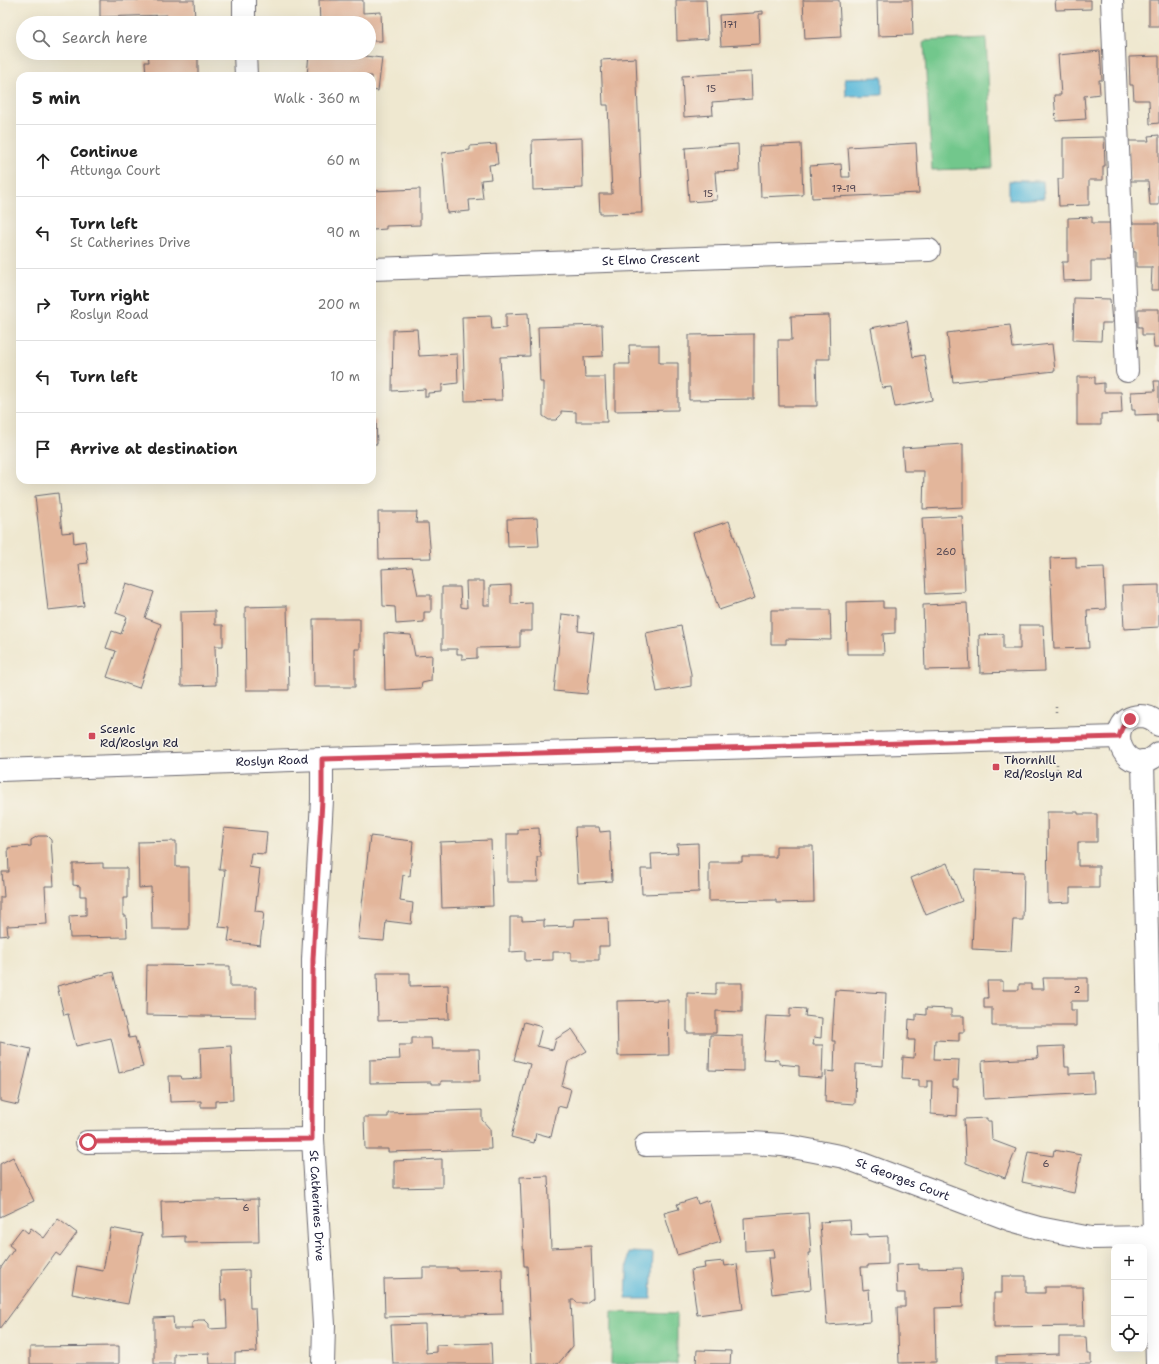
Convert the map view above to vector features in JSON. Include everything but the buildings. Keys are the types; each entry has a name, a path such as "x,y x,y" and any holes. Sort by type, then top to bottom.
{"street":[{"path":"244,0 244,16"},
{"path":"1112,0 1127,371"},
{"path":"245,60 246,72"},
{"name":"St Elmo Crescent","path":"376,269 929,250"},
{"path":"1157,1364 1151,757 1135,760 1126,754 1119,745 1119,737 1120,730 1124,724 1137,716 1151,718 1159,725"},
{"name":"Roslyn Road","path":"0,770 322,759 1119,737"},
{"name":"St Catherines Drive","path":"322,759 322,800 313,959 312,1139 324,1325 323,1364"},
{"path":"88,1142 312,1139"},
{"name":"St Georges Court","path":"646,1145 752,1143 782,1145 844,1157 1012,1220 1039,1228 1091,1238 1155,1237"}],"green space":[{"path":"986,38 993,168 932,170 924,41"},
{"path":"612,1312 677,1314 677,1364 611,1364"}],"water":[{"path":"882,77 882,95 846,96 845,78"},
{"path":"1009,181 1043,181 1044,198 1009,200"},
{"path":"628,1252 653,1253 651,1299 626,1299"}],"place":[{"name":"Scenic Rd/Roslyn Rd","path":"92,736"},
{"name":"Thornhill Rd/Roslyn Rd","path":"996,767"}],"route":[{"path":"88,1142 312,1139 313,959 322,800 322,759 1119,737 1120,730 1130,719"}]}
